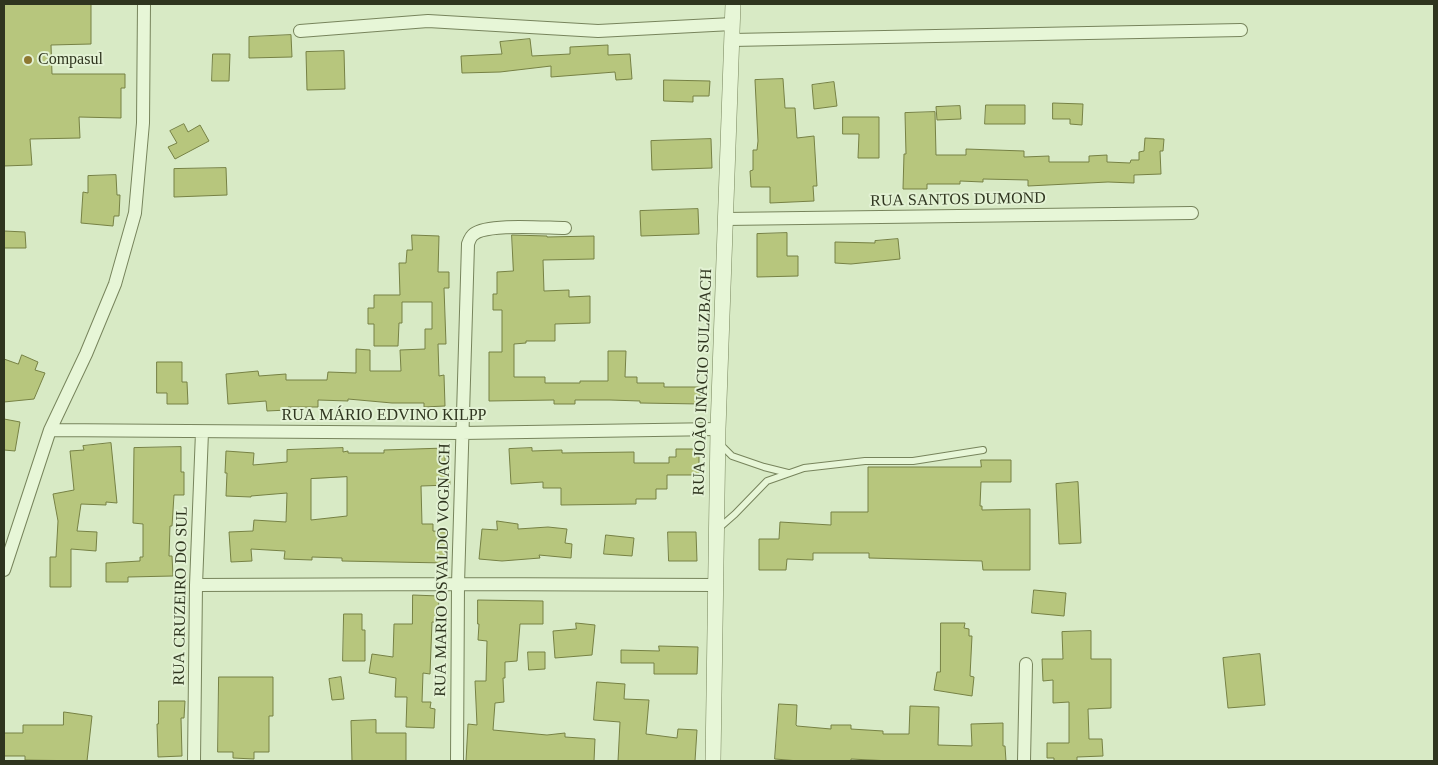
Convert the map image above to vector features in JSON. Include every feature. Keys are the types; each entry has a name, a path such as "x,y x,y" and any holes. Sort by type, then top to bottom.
{"street":[{"path":"4,570 50,430 86,354 115,284 135,214 143,122 144,4"},
{"name":"RUA JOÃO INACIO SULZBACH","path":"713,761 718,436 733,4"},
{"path":"300,31 428,21 598,31 732,24"},
{"path":"732,40 1240,30"},
{"name":"RUA SANTOS DUMOND","path":"725,219 1192,213"},
{"name":"RUA MARIO OSVALDO VOGNACH","path":"456,761 458,584 468,244 473,234 484,229 498,227 565,228"},
{"name":"RUA MÁRIO EDVINO KILPP","path":"50,430 718,436"},
{"name":"RUA CRUZEIRO DO SUL","path":"194,761 196,585 202,432"},
{"path":"196,585 716,585"},
{"path":"1024,761 1026,664"}],"lane":[{"path":"718,436 732,456 764,468 789,473"},
{"path":"717,529 768,481 804,468 865,461 913,461 983,450"}],"building":[{"path":"4,4 91,4 91,44 51,45 52,74 125,74 125,88 121,88 121,118 79,117 80,138 30,139 32,165 4,166"},
{"path":"291,35 292,57 249,58 249,37"},
{"path":"530,39 532,56 570,54 570,47 608,45 608,55 630,54 632,79 616,80 615,72 551,77 551,66 500,72 462,73 461,56 502,54 500,42"},
{"path":"344,51 345,89 307,90 306,52"},
{"path":"213,54 230,54 229,81 212,81"},
{"path":"783,79 785,108 795,108 797,138 814,136 817,186 813,186 814,201 770,203 770,187 751,187 750,171 753,170 753,150 757,150 758,141 755,80"},
{"path":"664,80 710,81 709,96 693,96 693,102 664,101"},
{"path":"834,82 837,106 814,109 812,85"},
{"path":"1053,103 1083,104 1082,125 1070,124 1070,119 1053,119"},
{"path":"986,105 1025,105 1025,124 985,124"},
{"path":"960,106 961,119 937,120 936,107"},
{"path":"935,112 936,155 966,155 966,149 1024,151 1024,157 1049,156 1049,162 1089,162 1089,156 1107,155 1107,162 1130,163 1131,160 1139,160 1139,152 1144,151 1145,138 1164,139 1163,151 1160,151 1161,174 1134,175 1134,183 1108,182 1028,186 1028,180 983,179 983,182 960,181 960,184 927,184 927,189 903,189 904,154 906,154 905,113"},
{"path":"843,117 879,117 879,158 858,158 859,134 843,134"},
{"path":"184,124 188,132 200,125 209,141 175,159 168,147 177,143 170,131"},
{"path":"711,139 712,168 652,170 651,141"},
{"path":"226,168 227,195 174,197 174,169"},
{"path":"116,175 117,195 120,195 119,216 114,216 113,226 81,223 83,192 88,193 88,176"},
{"path":"698,209 699,234 641,236 640,211"},
{"path":"4,231 25,232 26,248 4,248"},
{"path":"787,233 787,256 798,256 798,276 757,277 757,234"},
{"path":"412,235 439,236 438,272 449,272 449,288 444,288 446,344 438,344 439,376 444,375 445,406 424,407 424,403 392,403 348,399 348,401 318,400 318,407 288,407 288,410 267,411 266,401 228,404 226,374 258,371 259,376 286,374 286,380 327,380 328,372 356,373 356,349 370,350 370,371 401,371 400,350 425,349 425,329 432,329 432,302 402,302 402,323 399,323 398,346 374,346 374,324 368,324 368,308 374,308 374,295 400,295 399,263 406,263 407,250 412,250"},
{"path":"512,235 547,237 594,236 594,259 543,260 544,291 569,290 569,297 590,296 590,323 555,324 555,341 526,341 526,343 514,344 514,377 545,377 545,383 608,381 608,351 626,351 625,377 637,377 637,383 664,383 664,387 700,387 700,404 640,403 640,401 610,400 575,400 575,404 554,404 554,400 489,401 489,352 502,352 502,310 493,310 493,294 497,294 497,272 513,271"},
{"path":"898,239 900,259 851,264 835,263 835,242 875,243 875,241"},
{"path":"22,355 38,362 35,370 45,373 34,399 4,402 4,359 18,364"},
{"path":"157,362 182,362 182,382 187,382 188,404 167,404 167,393 157,393"},
{"path":"4,419 20,422 15,451 4,450"},
{"path":"111,443 117,503 106,502 106,505 81,504 77,531 97,532 96,551 71,549 71,587 50,587 50,557 56,557 58,521 53,494 74,490 70,451 84,450 83,446"},
{"path":"181,447 181,472 184,472 184,495 174,495 172,526 170,526 169,556 172,556 173,576 128,577 128,582 106,582 106,563 140,561 140,557 143,557 143,524 133,523 134,448"},
{"path":"343,448 343,452 348,451 348,453 384,453 384,450 445,448 445,465 449,465 450,485 421,486 422,524 433,524 433,531 446,532 445,563 342,561 342,558 312,557 312,560 284,559 285,551 251,549 252,561 231,562 229,532 253,531 254,520 286,522 287,493 251,497 226,496 226,451 254,453 253,465 287,462 287,450","holes":["347,477 347,516 311,520 311,479"]},
{"path":"532,448 532,451 562,450 562,453 634,452 634,463 669,463 669,457 676,457 676,449 699,449 699,475 667,475 667,489 656,489 656,499 636,499 636,504 561,505 561,488 543,488 543,482 511,484 509,449"},
{"path":"981,460 1011,460 1011,482 981,482 980,506 982,506 982,510 1030,509 1030,570 983,570 982,561 869,558 869,553 813,553 813,560 787,559 786,570 759,570 759,539 779,539 780,522 831,525 831,512 868,512 868,467 981,467"},
{"path":"1078,482 1081,543 1059,544 1056,484"},
{"path":"497,521 518,524 518,529 548,527 567,529 565,543 572,544 571,558 539,555 540,558 502,561 479,559 482,529 497,530"},
{"path":"668,532 696,532 697,561 669,561"},
{"path":"606,535 634,538 632,556 604,554"},
{"path":"1034,590 1066,593 1064,616 1032,613"},
{"path":"413,595 439,596 438,622 432,622 430,674 423,673 422,702 431,702 430,708 435,709 434,728 406,727 407,697 395,697 396,678 369,673 372,654 393,657 394,624 412,624"},
{"path":"478,600 543,601 543,624 520,624 517,661 505,662 505,678 503,678 504,702 495,703 493,730 547,735 565,733 565,737 595,739 594,761 466,761 468,724 477,725 475,681 486,681 487,641 478,640"},
{"path":"344,614 362,614 362,630 365,630 365,661 343,661"},
{"path":"576,623 595,625 592,655 555,658 553,631 576,629"},
{"path":"941,623 965,623 964,628 969,629 969,636 972,636 970,676 974,677 972,696 934,690 937,672 940,672"},
{"path":"1091,631 1091,659 1111,659 1111,708 1088,709 1089,739 1102,739 1103,756 1077,757 1077,761 1054,761 1054,758 1047,758 1047,743 1069,743 1069,702 1053,703 1053,680 1043,681 1042,659 1063,659 1062,632"},
{"path":"659,646 698,647 697,674 654,674 654,663 621,663 621,650 659,651"},
{"path":"528,652 545,652 545,669 529,670"},
{"path":"1260,654 1265,705 1228,708 1223,658"},
{"path":"219,677 273,677 273,716 269,716 269,752 254,752 254,759 233,758 233,752 218,752"},
{"path":"341,677 344,699 332,700 329,679"},
{"path":"597,682 625,684 624,699 649,700 646,734 677,738 678,729 697,730 695,761 618,761 620,722 594,720"},
{"path":"159,701 185,701 184,718 181,718 182,756 158,757 157,724"},
{"path":"779,704 797,705 797,726 831,729 831,725 851,725 851,729 883,731 883,734 909,734 910,706 939,707 938,745 972,746 971,724 1003,723 1003,746 1005,746 1006,761 851,759 851,761 799,761 775,759"},
{"path":"64,712 92,716 87,761 25,760 25,756 4,756 4,733 23,733 23,725 63,725"},
{"path":"376,720 376,733 406,733 406,761 352,761 351,721"}],"place":[{"name":"Compasul","path":"28,60"}]}
